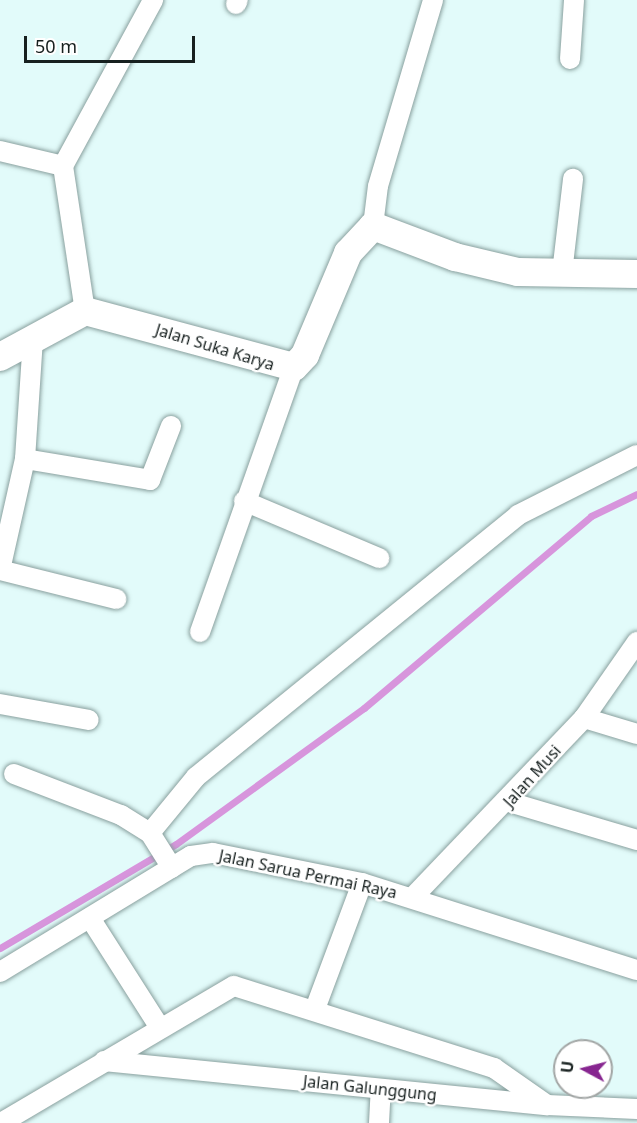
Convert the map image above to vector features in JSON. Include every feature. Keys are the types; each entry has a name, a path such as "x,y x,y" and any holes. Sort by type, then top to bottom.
{"street":[{"path":"0,357 33,337 85,311 63,166 153,0"},
{"path":"433,0 378,186 373,226 455,258 518,272 637,274"},
{"path":"570,59 574,0"},
{"path":"0,151 63,166"},
{"path":"562,273 573,179"},
{"name":"Jalan Suka Karya","path":"85,311 294,367 305,355 348,253 373,226"},
{"path":"33,337 25,459 0,570 116,599"},
{"path":"200,632 244,501 294,367"},
{"path":"25,459 150,480 171,426"},
{"path":"14,774 121,815 162,851 196,777 518,515 637,455"},
{"path":"244,501 380,558"},
{"name":"Jalan Musi","path":"413,897 509,802 584,718 637,642"},
{"path":"0,704 89,720"},
{"path":"584,718 637,734"},
{"path":"509,802 637,840"},
{"name":"Jalan Sarua Permai Raya","path":"0,972 90,918 162,851 191,856 213,853 362,883 413,897 637,970"},
{"path":"315,1010 362,883"},
{"path":"90,918 160,1028"},
{"path":"1,1123 234,986 494,1068 547,1105"},
{"name":"Jalan Galunggung","path":"104,1061 547,1105 637,1109"},
{"path":"379,1123 381,1089"}],"waterway":[{"path":"0,948 176,844 364,708 591,516 637,494"}]}
